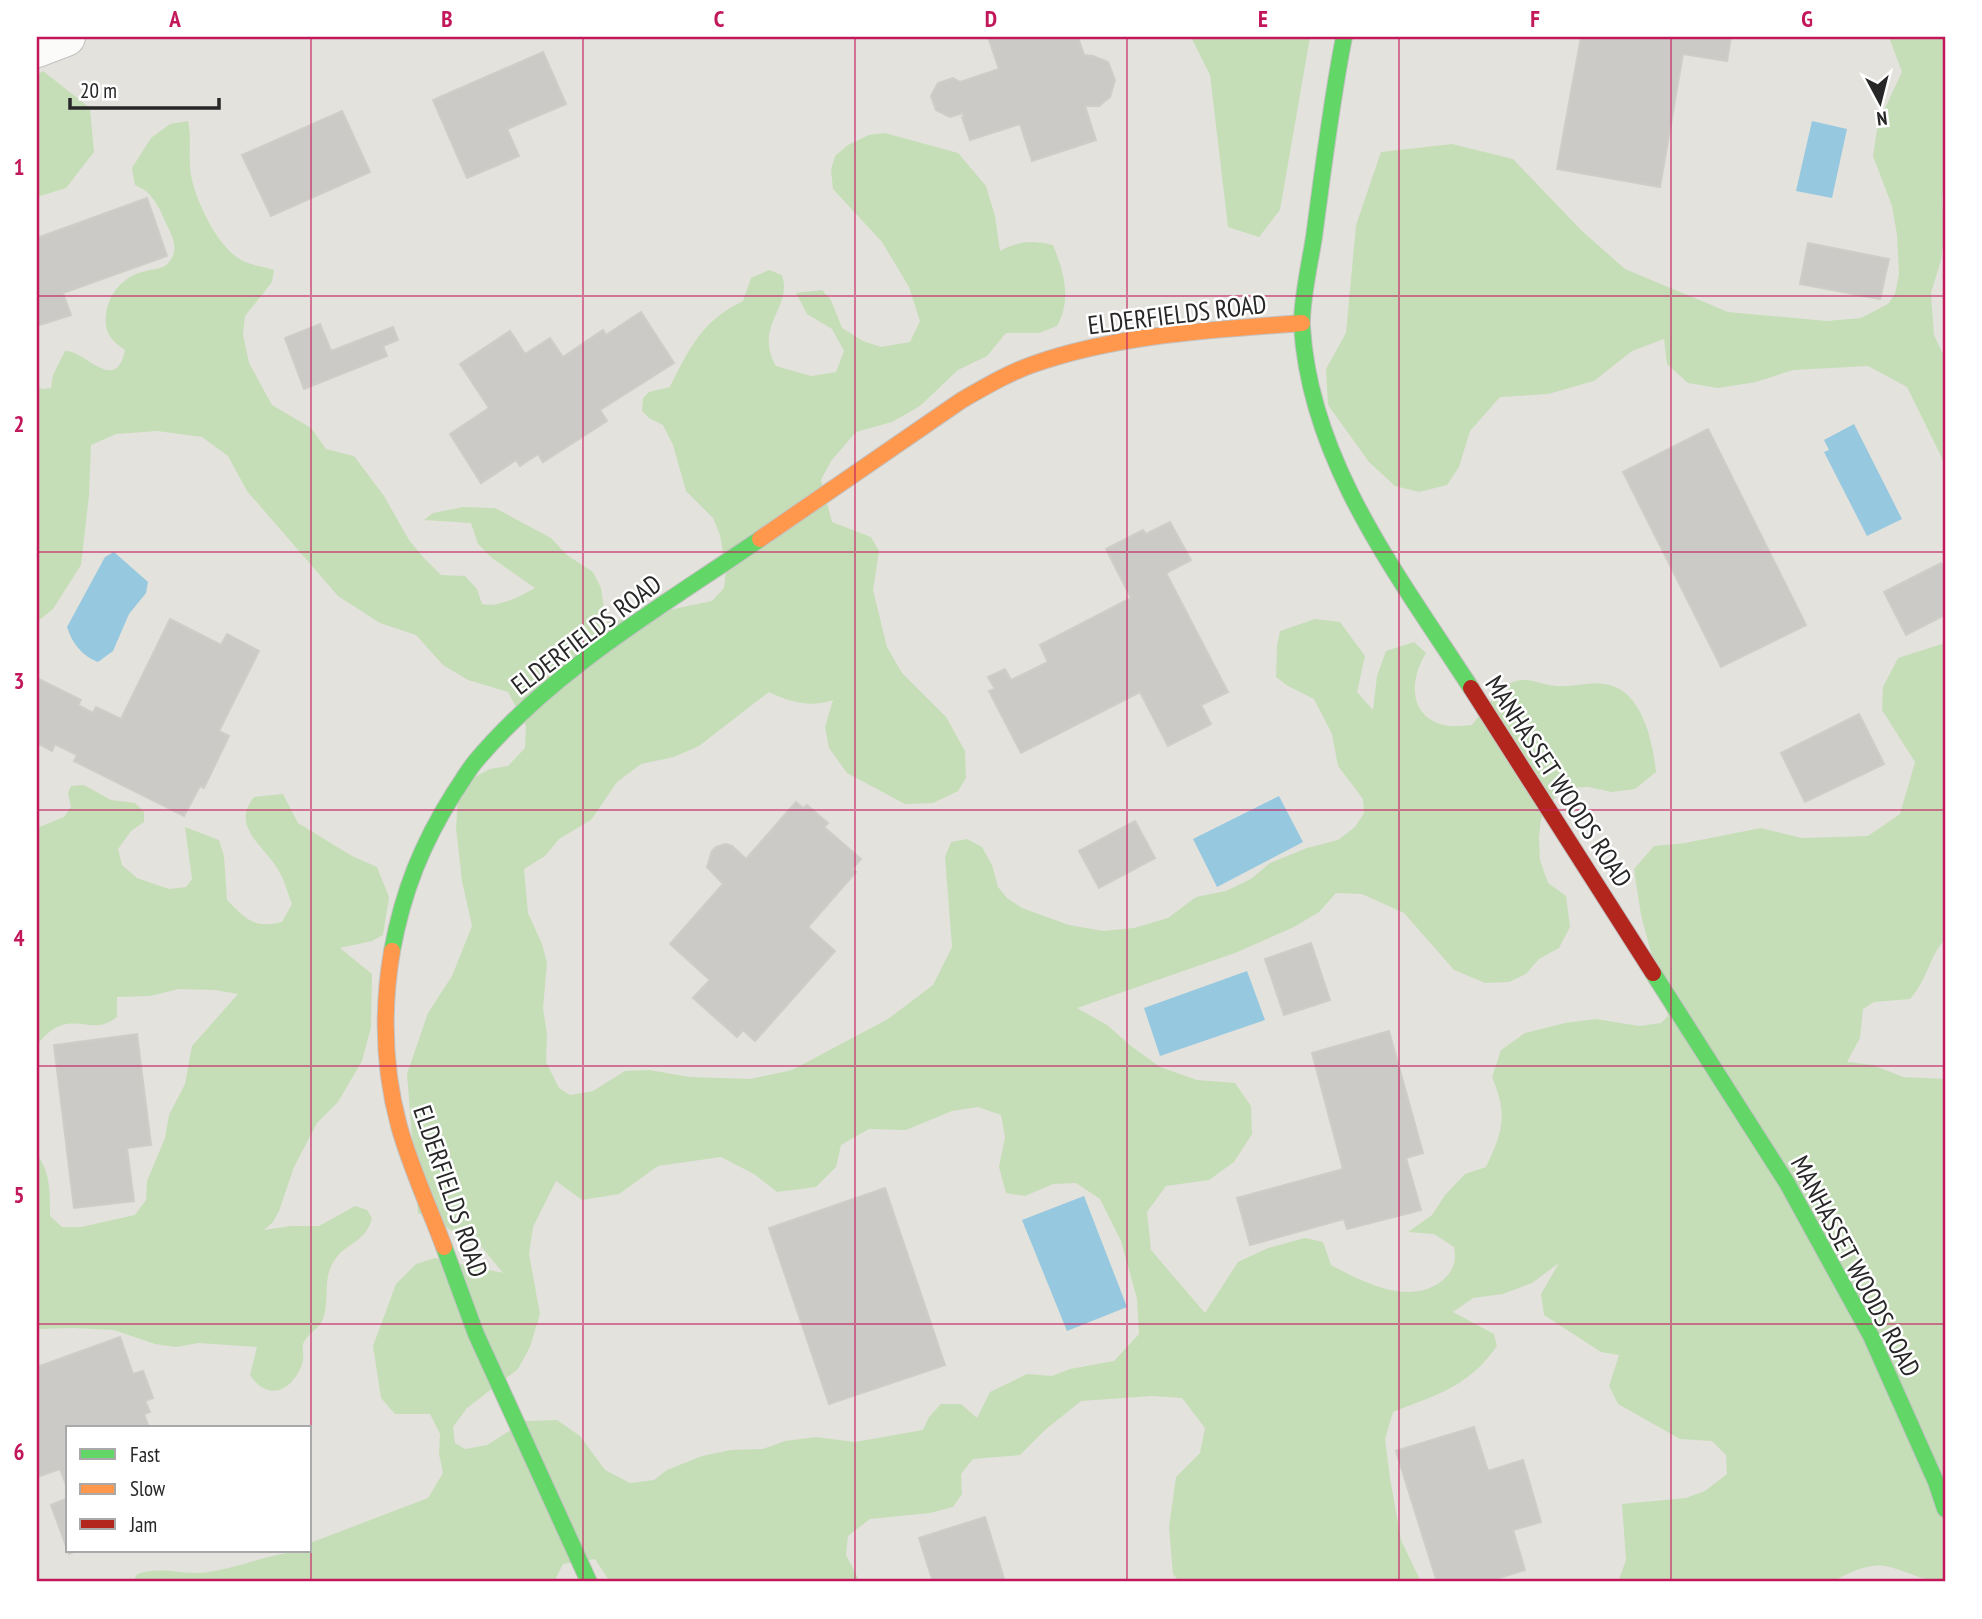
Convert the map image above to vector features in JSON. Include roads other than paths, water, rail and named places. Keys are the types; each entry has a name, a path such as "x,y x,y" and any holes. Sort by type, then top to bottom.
{"street":[{"path":"37,48 66,37"},
{"name":"MANHASSET WOODS ROAD","path":"1344,37 1334,87 1302,323 1304,354 1314,404 1331,452 1356,507 1787,1183 1871,1336 1945,1508"},
{"name":"ELDERFIELDS ROAD","path":"589,1582 476,1334 399,1126 385,1045 385,990 396,930 412,872 432,828 474,763 511,723 561,677 962,400 1034,364 1109,344 1180,332 1302,323"}],"water":[{"path":"1812,121 1847,129 1832,198 1796,191"},
{"path":"1854,424 1902,519 1867,536 1824,452 1829,450 1824,440"},
{"path":"114,552 148,582 146,593 129,614 113,651 98,662 78,648 67,627 105,557"},
{"path":"1279,796 1303,842 1217,887 1193,839"},
{"path":"1247,971 1265,1020 1160,1056 1144,1008"},
{"path":"1084,1196 1127,1307 1067,1331 1022,1220"}]}
